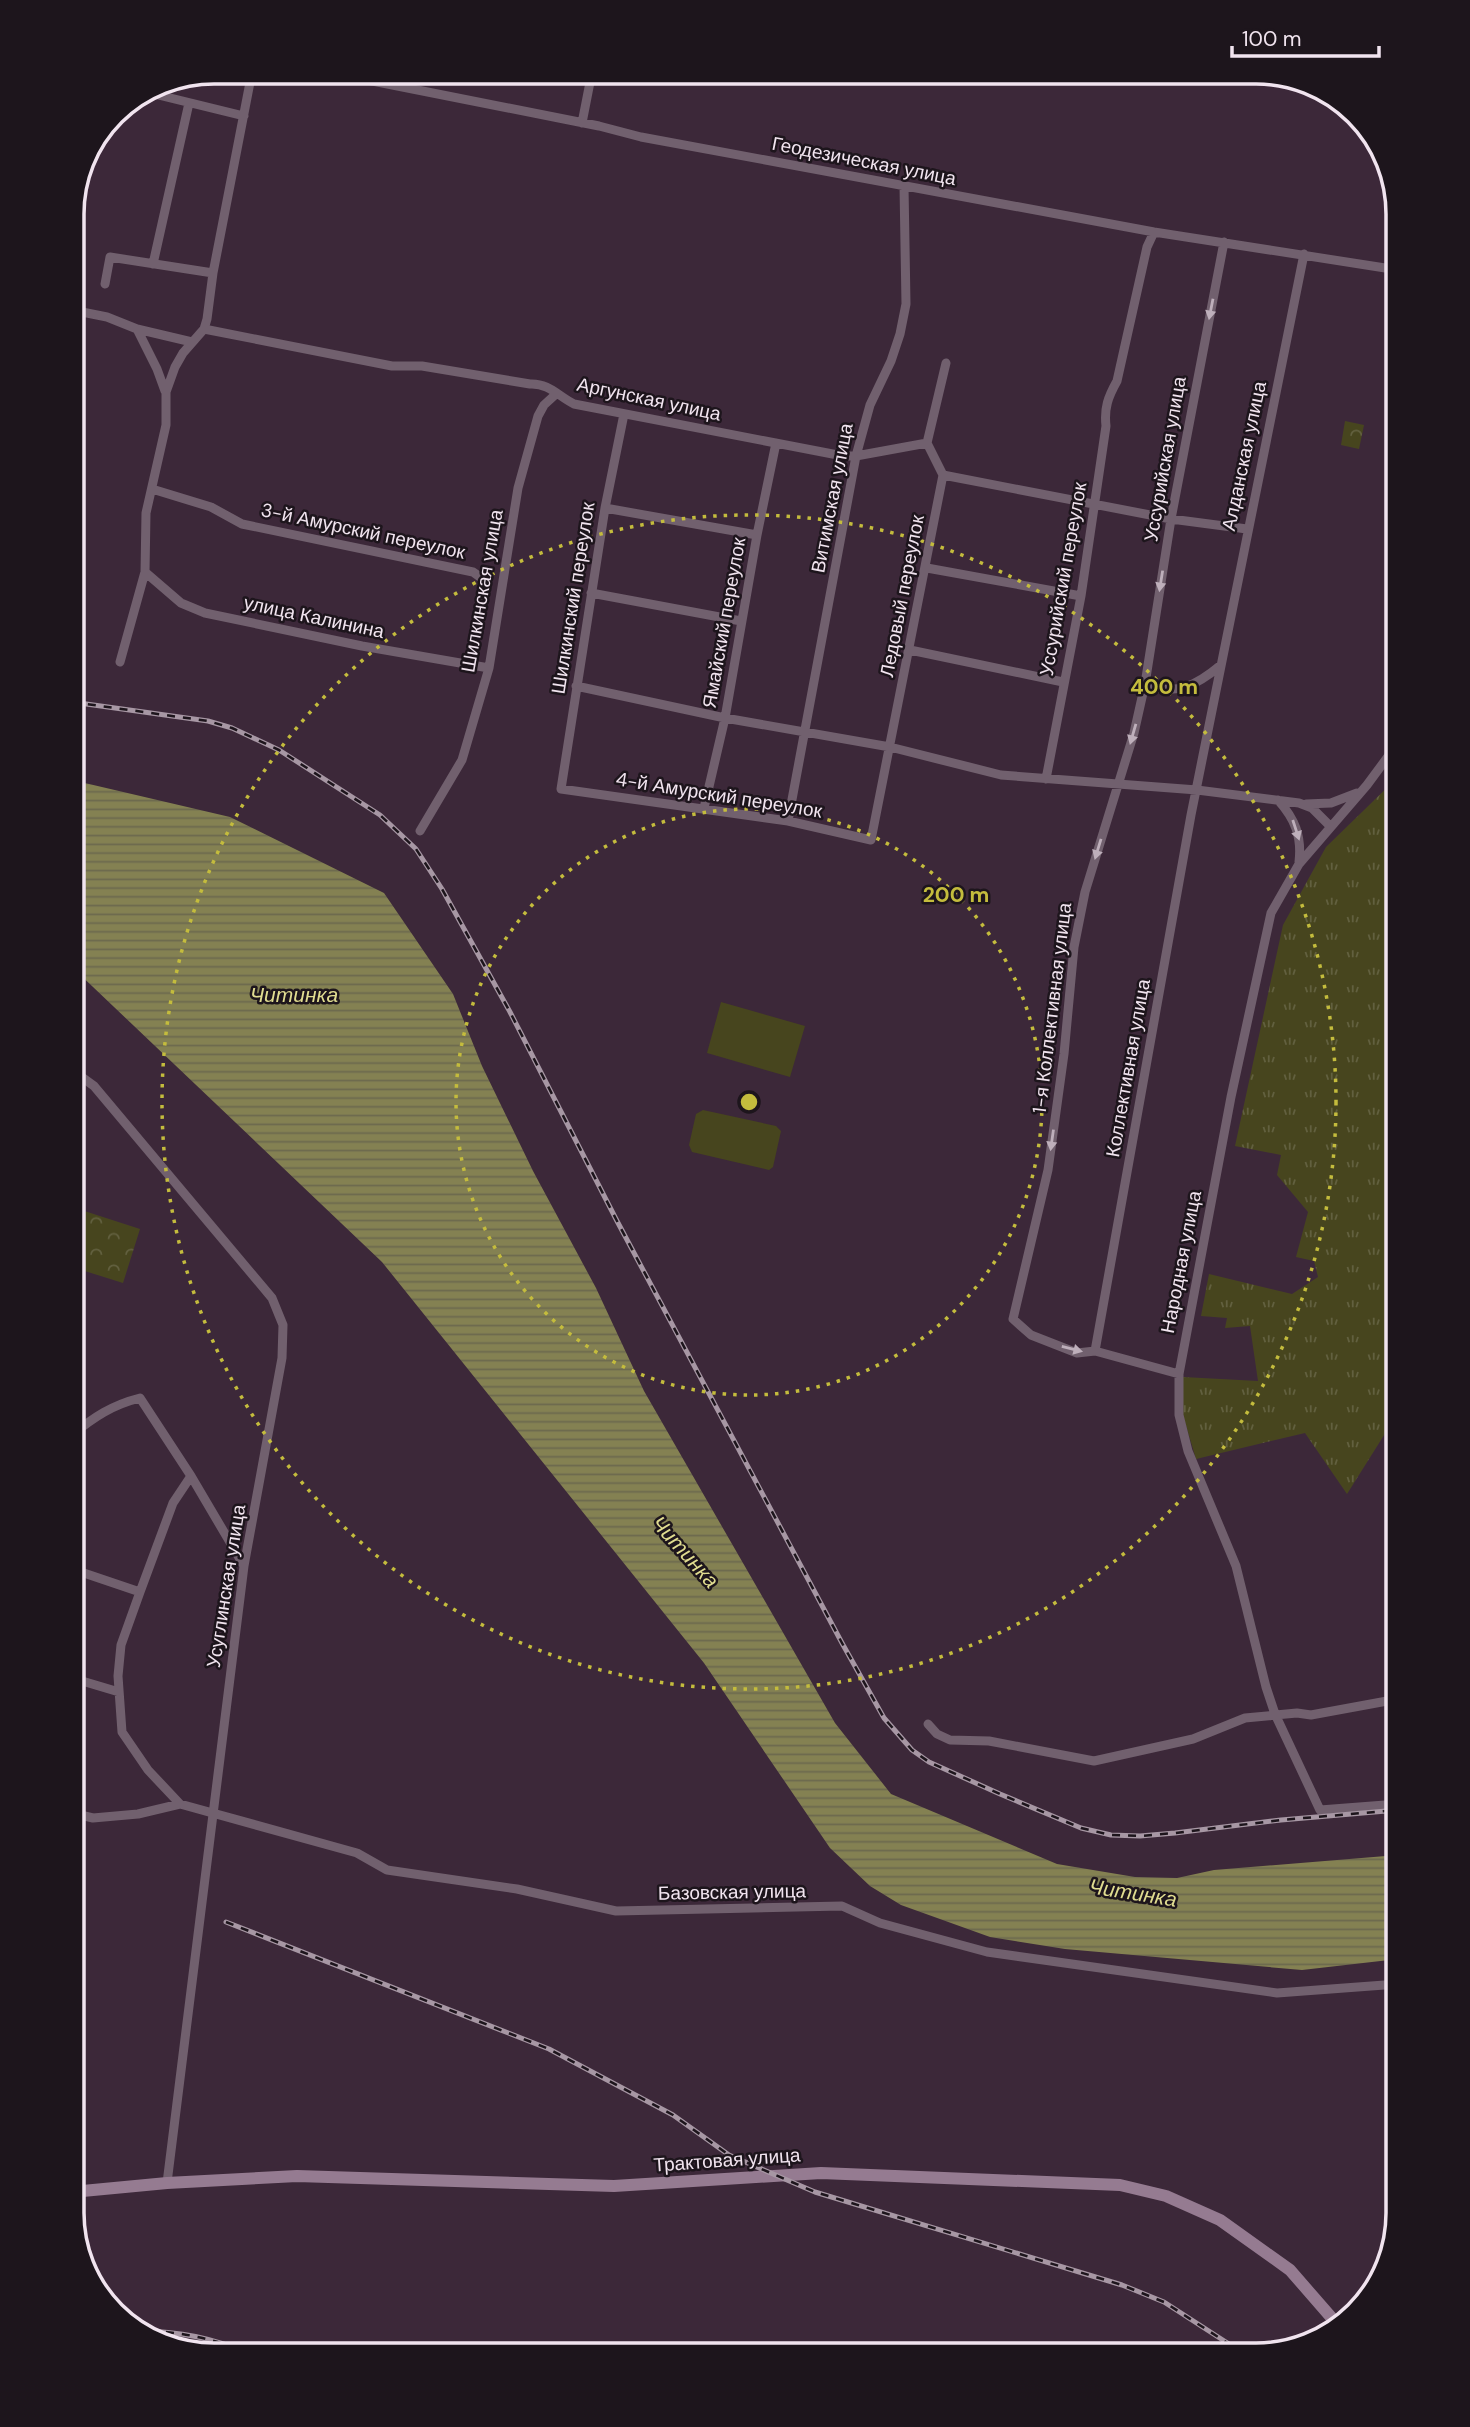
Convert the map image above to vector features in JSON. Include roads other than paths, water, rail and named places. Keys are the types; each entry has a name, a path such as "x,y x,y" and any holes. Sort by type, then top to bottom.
{"main road":[{"name":"Трактовая улица","path":"84,2191 297,2176 614,2186 821,2173 1121,2185 1166,2196 1220,2220 1290,2270 1332,2318"}],"street":[{"path":"120,662 145,572 146,513 166,425 166,391 175,367 204,329 250,84"},
{"name":"Геодезическая улица","path":"387,84 640,137 904,186 1154,232 1386,268"},
{"path":"582,123 590,84"},
{"path":"160,96 244,116"},
{"path":"153,264 189,103"},
{"name":"Витимская улица","path":"788,821 856,456 870,405 891,361 902,324 907,287 904,186"},
{"name":"Уссурийский переулок","path":"1046,779 1081,596 1106,426 1105,411 1108,397 1117,381 1147,247 1154,232"},
{"name":"Уссурийская улица","path":"1116,784 1134,733 1145,684 1171,519 1224,242"},
{"name":"Алданская улица","path":"1197,790 1304,254"},
{"path":"105,284 110,257 213,273"},
{"path":"84,312 192,342"},
{"path":"137,329 166,391"},
{"name":"Аргунская улица","path":"204,329 392,366 422,366 541,384 574,404 843,456 927,443"},
{"path":"946,363 927,443 943,475 1171,519 1247,529"},
{"name":"Шилкинская улица","path":"420,831 461,760 489,668 518,488 538,416 544,405 556,394"},
{"name":"Шилкинский переулок","path":"561,789 605,508 618,433 624,414"},
{"name":"Ямайский переулок","path":"704,808 725,718 776,443"},
{"name":"Ледовый переулок","path":"871,840 927,569 943,475"},
{"name":"3-й Амурский переулок","path":"152,489 211,507 242,524 473,572 487,582 468,665"},
{"path":"605,508 757,535"},
{"path":"927,569 1081,596"},
{"name":"улица Калинина","path":"145,572 181,603 205,613 489,668"},
{"path":"591,593 741,621"},
{"path":"910,650 1063,682"},
{"path":"1145,684 1169,689 1192,687 1221,665"},
{"path":"576,686 725,718 890,747 1001,775 1197,790 1299,803 1331,803 1362,791"},
{"name":"Народная улица","path":"1386,759 1299,864 1271,913 1231,1097 1179,1374 1179,1415 1188,1451 1236,1566 1275,1714 1320,1810 1386,1805"},
{"name":"1-я Коллективная улица","path":"1095,1351 1077,1353 1031,1335 1013,1319 1048,1170 1064,1054 1074,947 1085,892 1116,784"},
{"name":"4-й Амурский переулок","path":"561,789 788,821 871,840"},
{"name":"Коллективная улица","path":"1095,1351 1197,790"},
{"path":"1278,800 1290,813 1298,829 1301,846 1299,864"},
{"path":"1299,803 1312,808 1330,826"},
{"name":"Усуглинская улица","path":"84,1079 94,1086 272,1298 283,1325 282,1358 244,1566 167,2183"},
{"path":"1095,1351 1179,1374"},
{"path":"84,1426 117,1404 140,1398 191,1476 244,1566"},
{"path":"84,1816 93,1818 138,1814 180,1804 148,1770 122,1732 118,1676 121,1645 140,1592 173,1503 191,1476"},
{"path":"84,1573 140,1592"},
{"path":"84,1682 119,1692"},
{"path":"928,1724 937,1734 950,1740 989,1741 1094,1761 1193,1739 1245,1718 1297,1713 1311,1715 1386,1701"},
{"name":"Базовская улица","path":"180,1804 357,1853 387,1870 517,1889 616,1911 842,1906 880,1923 987,1952 1277,1993 1386,1985"}],"water":[{"name":"Читинка","path":"84,783 230,817 384,893 453,994 482,1066 533,1171 596,1288 644,1391 835,1723 891,1794 1057,1864 1135,1877 1177,1878 1214,1870 1386,1856 1386,1960 1302,1970 1065,1949 990,1937 901,1905 870,1886 830,1848 704,1663 382,1262 84,978"}],"railway":[{"path":"84,704 208,721 232,728 279,750 380,815 416,849 442,889 510,1012 617,1221 842,1643 884,1718 912,1750 929,1762 1000,1794 1081,1828 1111,1835 1175,1833 1386,1811"},
{"path":"226,1922 549,2049 673,2115 729,2155 815,2192 1122,2285 1164,2302 1227,2343"},
{"path":"161,2332 219,2343"}]}
